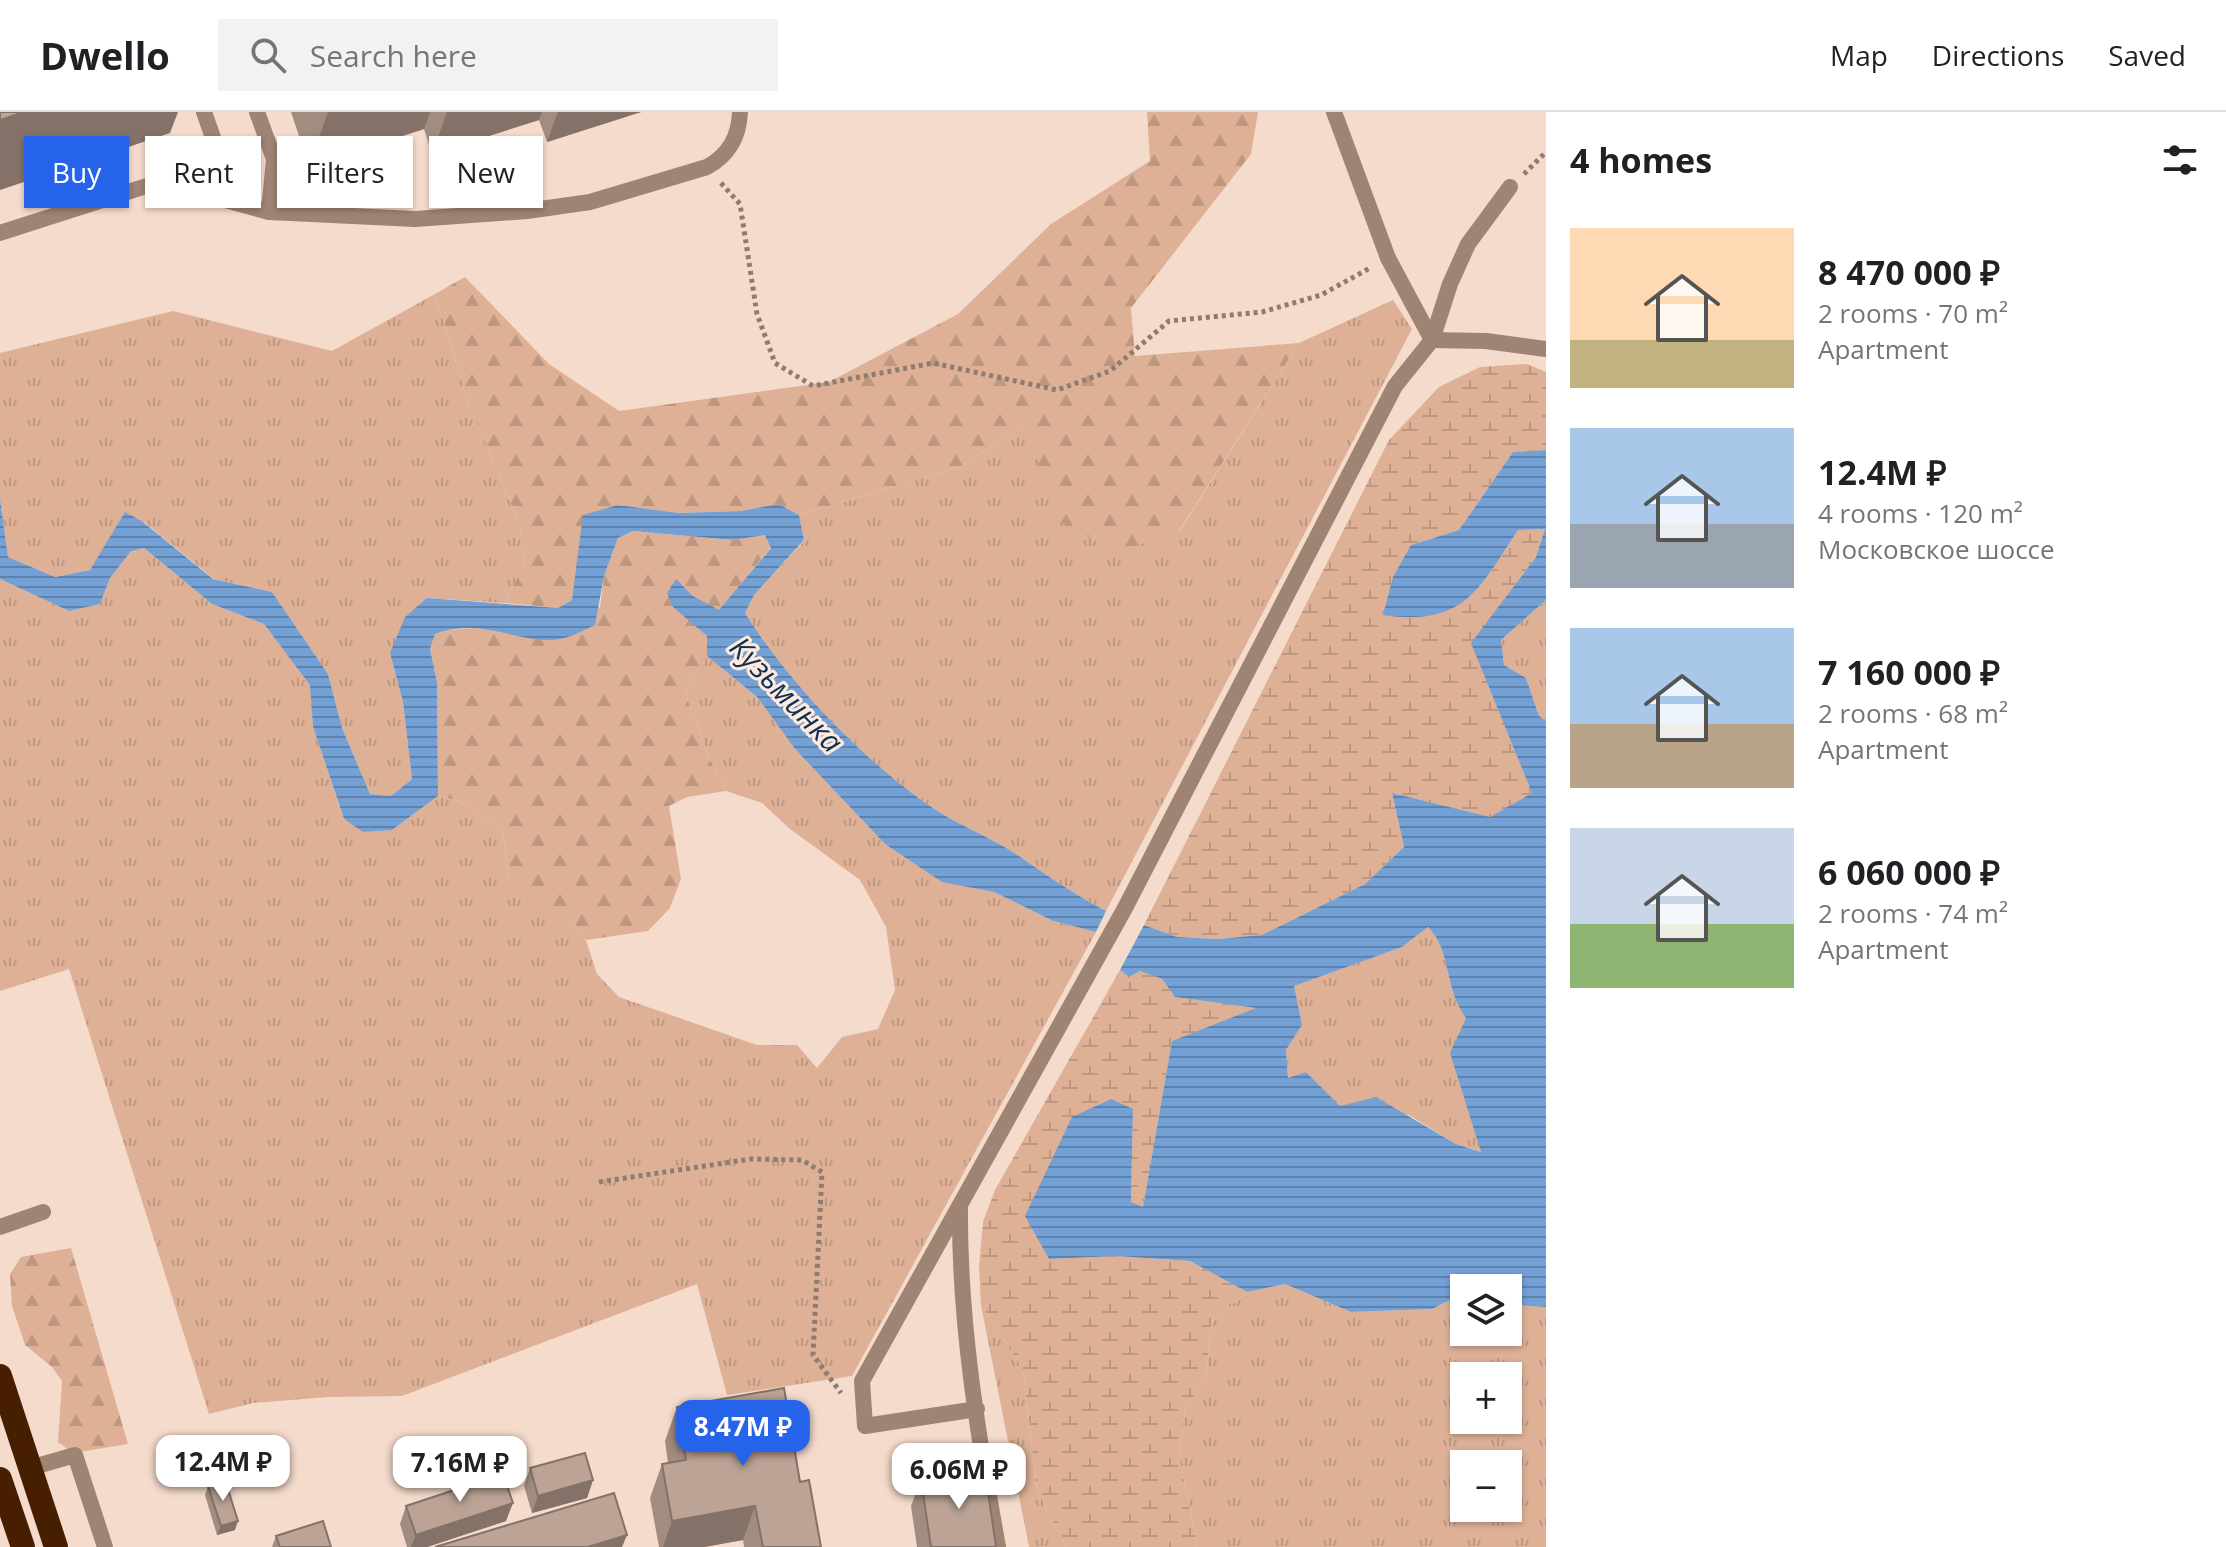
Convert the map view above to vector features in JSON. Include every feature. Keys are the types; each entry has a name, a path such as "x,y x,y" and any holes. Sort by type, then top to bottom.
{"highway":[{"path":"0,1376 56,1547"},
{"path":"0,1479 23,1547"}],"lane":[{"path":"204,112 212,136"},
{"path":"257,112 274,159 269,212"},
{"path":"254,208 269,212 415,219 527,211 590,202 707,167 724,158 736,134 740,112"},
{"path":"1334,112 1388,258 1432,340"},
{"path":"0,233 145,186"},
{"path":"977,1409 865,1426 862,1381 1125,908 1395,386 1432,340 1450,284 1468,244 1510,187"},
{"path":"1432,340 1486,341 1546,349"},
{"path":"960,1207 960,1272 998,1547"},
{"path":"0,1227 43,1212"},
{"path":"30,1468 75,1455 105,1547"}],"path":[{"path":"707,167 740,204 757,314 775,363 813,386 933,363 1057,390 1110,371 1169,321 1262,312 1321,295 1388,258"},
{"path":"599,1182 751,1159 802,1160 822,1172 813,1355 865,1426"}],"green space":[{"path":"1147,112 1258,112 1251,154 1131,308 1135,356 1299,343 1179,531 1119,552 1059,522 1025,424 960,467 799,515 779,504 740,511 679,513 618,505 578,569 572,600 558,608 504,603 524,565 520,524 469,405 435,294 465,277 549,364 619,411 829,382 958,314 1051,224 1150,161"},
{"path":"435,294 469,405 520,524 524,565 504,603 428,598 390,653 403,702 412,779 391,796 370,794 342,728 328,674 272,592 214,579 144,522 112,539 90,570 55,577 8,557 0,498 0,353 173,311 332,351"},
{"path":"1393,300 1412,329 1106,911 1009,850 939,812 884,771 808,696 745,613 754,595 804,541 799,515 960,467 1025,424 1179,532 1299,343"},
{"path":"1527,364 1546,372 1546,450 1513,452 1459,530 1411,545 1489,574 1518,530 1545,529 1536,557 1472,643 1532,793 1490,818 1392,793 1404,847 1365,884 1262,935 1217,939 1177,937 1144,925 1389,440 1439,387 1480,367"},
{"path":"633,531 732,540 766,535 771,547 719,611 693,596 676,580 693,622 707,636 707,656 685,692 706,751 726,791 687,797 669,806 681,879 670,908 648,931 586,940 570,922 526,905 509,879 503,830 460,801 438,796 437,682 430,649 435,634 464,628 552,640 600,607 604,576 618,538"},
{"path":"144,548 212,604 264,624 311,685 313,727 344,820 392,830 438,796 460,801 503,830 509,879 526,904 570,922 586,940 597,974 619,997 757,1045 797,1045 817,1068 842,1037 878,1029 895,990 886,927 860,880 790,829 762,803 726,791 706,751 685,692 707,656 757,697 795,749 885,844 942,881 994,892 1053,921 1096,932 852,1376 727,1395 697,1284 402,1396 328,1397 253,1403 209,1414 69,969 0,991 0,579 69,611 100,604 110,578 131,550"},
{"path":"1546,600 1546,721 1539,716 1526,678 1504,665 1501,640"},
{"path":"1428,927 1441,947 1454,994 1466,1018 1461,1088 1482,1152 1456,1144 1409,1115 1339,1106 1306,1072 1288,1079 1286,1050 1302,1025 1293,986 1402,947"},
{"path":"1120,970 1129,977 1140,971 1162,979 1175,997 1258,1008 1172,1041 1143,1207 1131,1203 1133,1110 1050,1259 1116,1256 1190,1261 1247,1292 1212,1321 1206,1374 1185,1411 1179,1456 1197,1543 1195,1547 1066,1547 1037,1489 1023,1369 981,1305 979,1267 983,1222 995,1190"},
{"path":"71,1248 128,1444 73,1453 58,1442 62,1381 52,1367 25,1345 12,1306 10,1274 21,1257"},
{"path":"1285,1284 1351,1312 1432,1309 1450,1300 1450,1346 1522,1346 1522,1305 1546,1307 1546,1547 1195,1547 1197,1543 1179,1456 1185,1411 1206,1374 1212,1321 1247,1292"},
{"path":"981,1305 1023,1369 1037,1489 1066,1547 1029,1547"}],"water":[{"path":"1546,450 1546,600 1501,640 1504,665 1526,678 1539,716 1546,721 1546,1307 1522,1305 1522,1274 1450,1274 1450,1300 1432,1309 1351,1312 1285,1284 1247,1292 1190,1261 1116,1256 1049,1259 1025,1216 1072,1117 1111,1099 1133,1109 1131,1202 1143,1207 1172,1041 1256,1008 1175,997 1162,979 1140,971 1129,977 1120,970 1144,925 1177,937 1217,939 1262,935 1365,884 1404,847 1392,793 1490,817 1532,793 1471,643 1536,557 1545,529 1518,530 1480,586 1451,609 1433,615 1383,615 1393,577 1411,545 1459,530 1513,452","holes":["1428,927 1441,947 1454,994 1466,1018 1450,1053 1481,1152 1456,1144 1376,1097 1340,1106 1306,1072 1288,1078 1286,1050 1302,1025 1294,986 1402,947"]},
{"name":"Кузьминка","path":"0,498 8,557 55,577 90,570 125,512 143,522 213,579 272,592 328,674 342,728 370,794 391,796 412,779 403,702 390,653 405,617 427,598 558,608 572,600 583,515 618,505 679,513 740,511 779,504 799,515 804,540 754,595 745,613 785,668 858,748 912,793 1106,911 1096,932 1053,921 994,892 942,882 885,844 795,749 757,697 707,656 707,636 673,607 667,593 676,579 693,596 719,610 771,548 765,535 732,540 633,531 618,538 604,576 595,625 553,640 468,628 435,634 430,649 437,682 438,796 392,830 363,832 344,819 313,727 310,685 264,624 212,604 144,548 131,551 110,578 100,604 69,611 0,579"}],"building":[{"path":"0,112 24,112 0,120"},
{"path":"784,1388 800,1482 809,1480 821,1547 763,1547 755,1506 672,1521 662,1464 686,1460 677,1407"},
{"path":"585,1453 593,1480 538,1496 530,1468"},
{"path":"985,1471 996,1547 931,1547 921,1480"},
{"path":"503,1474 513,1503 416,1535 406,1506"},
{"path":"225,1480 238,1521 221,1526 208,1486"},
{"path":"614,1493 627,1535 588,1547 435,1547"},
{"path":"323,1521 331,1547 280,1547 276,1536"}]}
